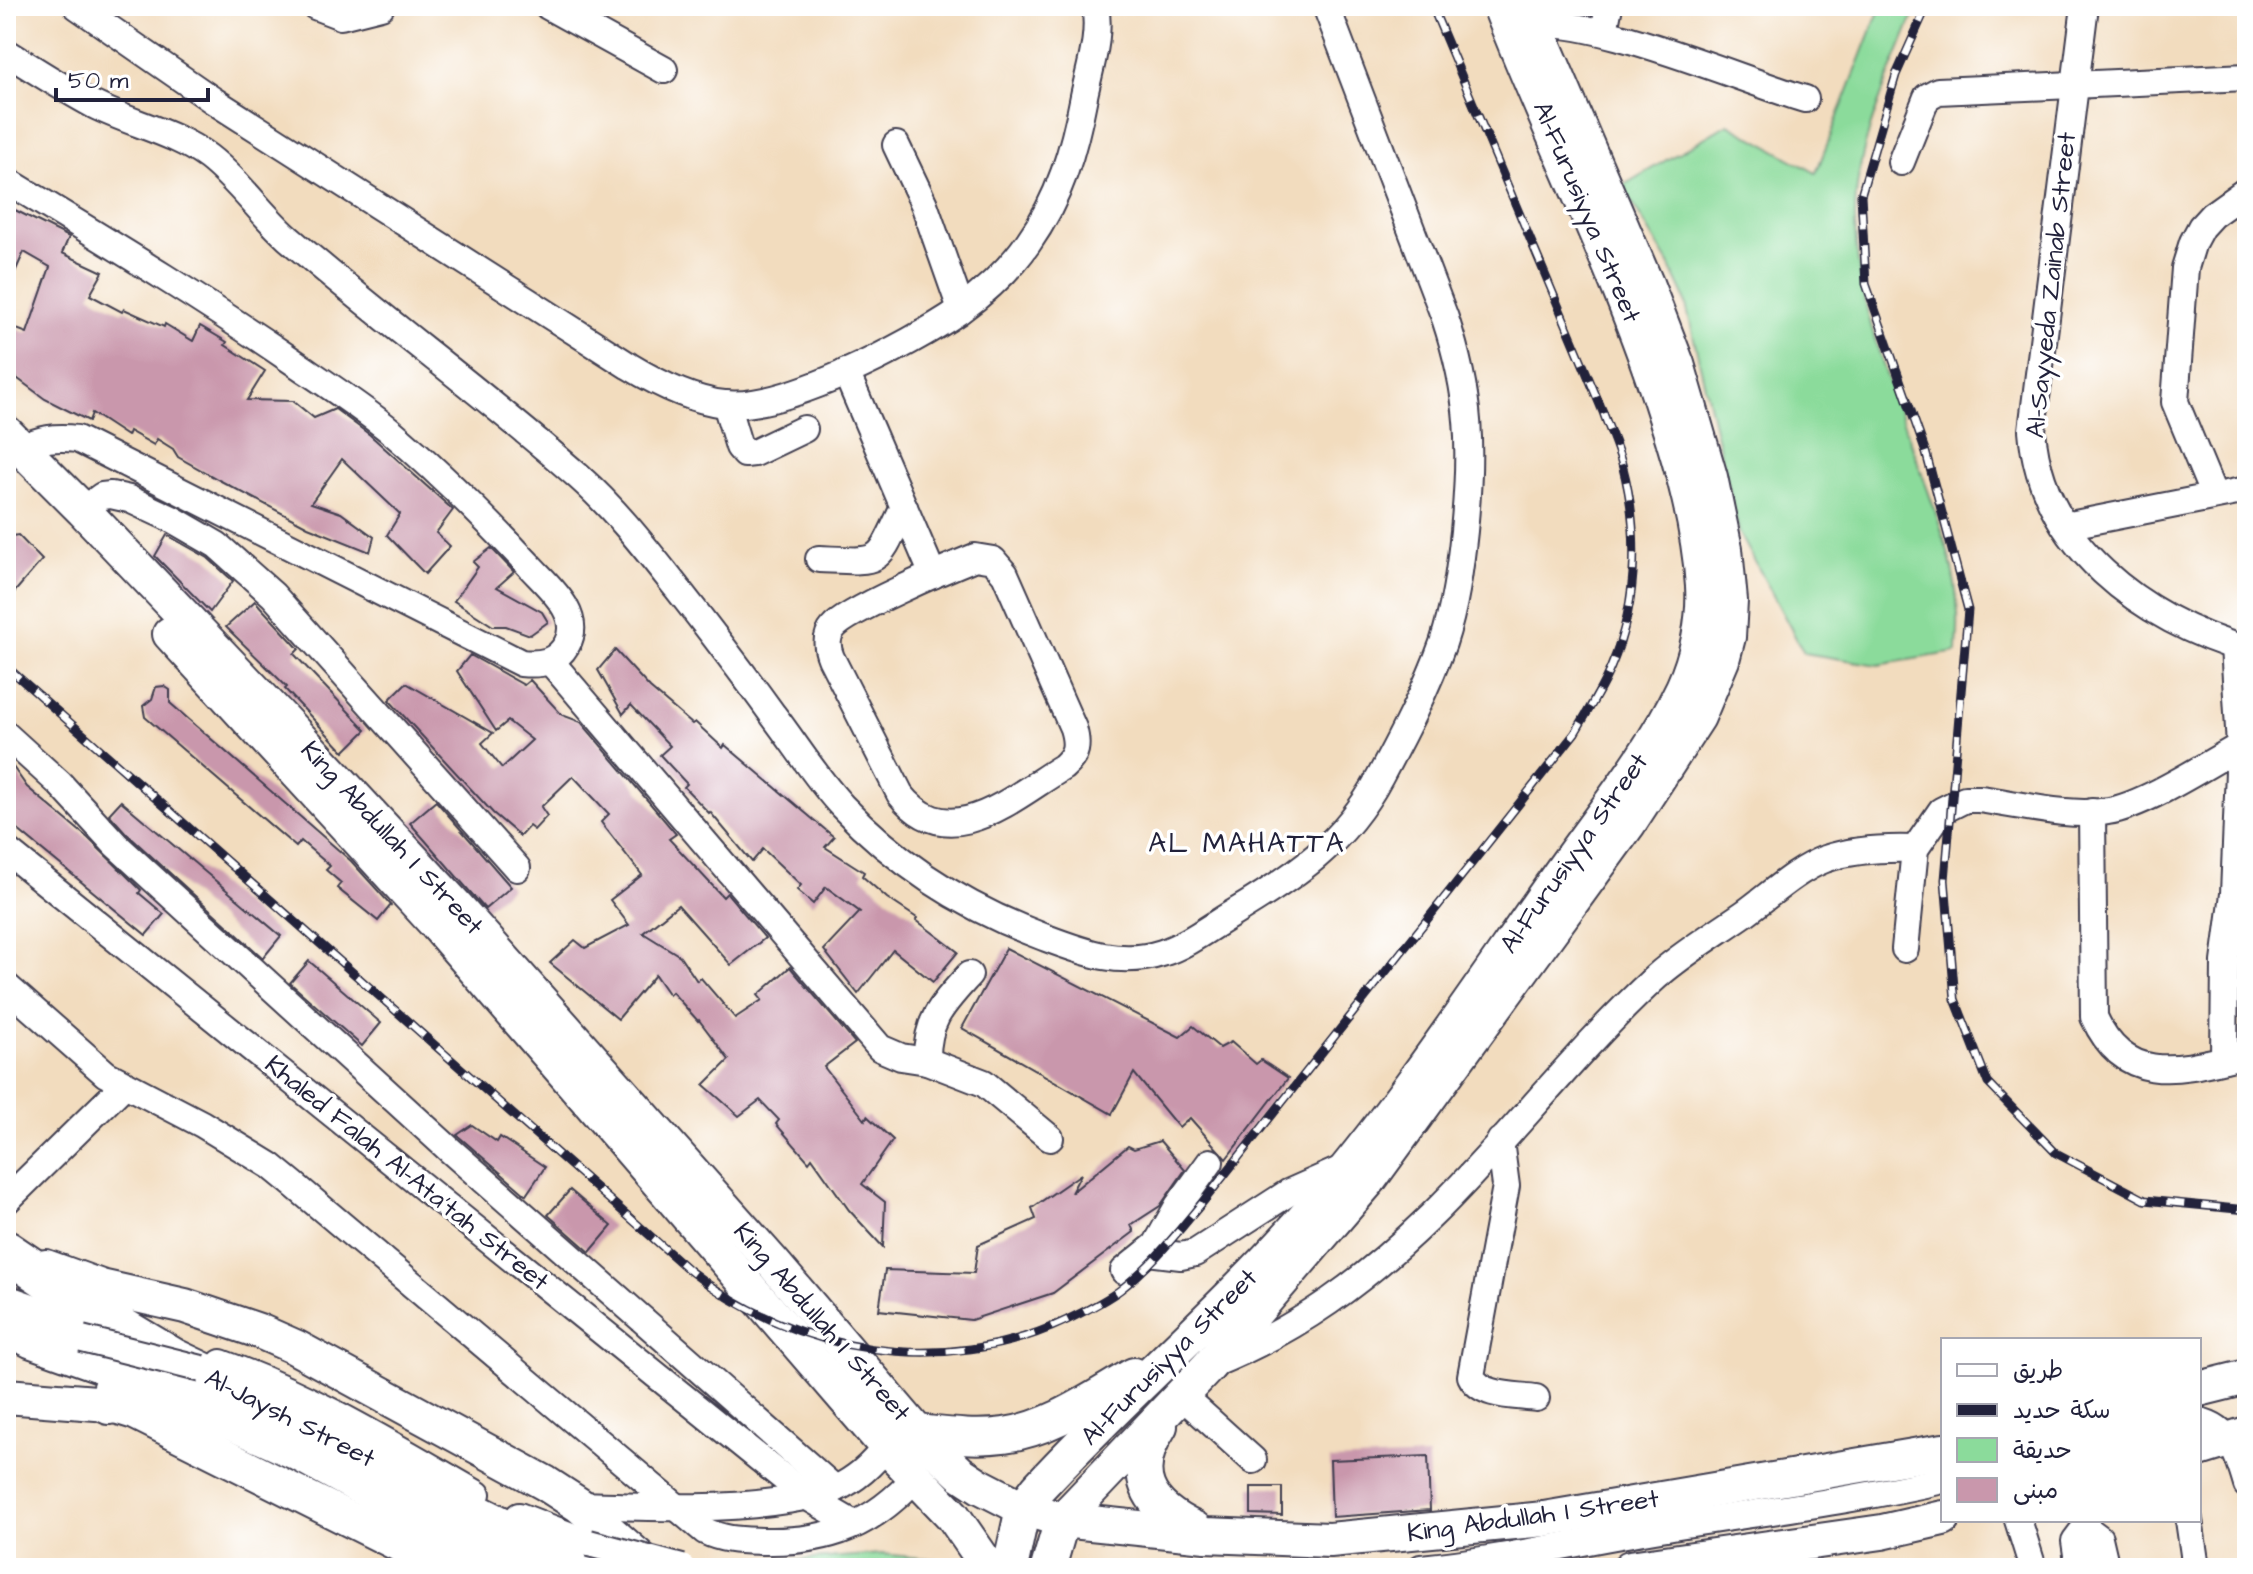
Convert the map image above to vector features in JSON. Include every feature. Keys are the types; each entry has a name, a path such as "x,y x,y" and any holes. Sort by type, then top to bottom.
{"highway":[{"name":"Al-Jaysh Street","path":"8,1252 138,1339 207,1376 275,1407 471,1512 583,1555"},
{"name":"Al-Jaysh Street","path":"6,1324 115,1386 298,1450 520,1568"}],"main road":[{"name":"Al-Furusiyya Street","path":"1010,1568 1023,1508 1057,1468 1250,1278 1349,1166 1505,952 1659,731 1684,686 1702,621 1703,588 1697,534 1679,459 1646,354 1518,17"},
{"name":"Al-Furusiyya Street","path":"1048,1568 1062,1520 1208,1367 1369,1180 1629,823 1698,717 1728,637 1730,601 1725,549 1710,477 1677,364 1647,286 1518,17"},
{"name":"King Abdullah I Street","path":"11,448 83,510 456,906 774,1264 902,1439 916,1477 953,1516 989,1568"},
{"name":"King Abdullah I Street","path":"11,448 41,495 436,924 902,1439 1023,1508 1062,1520 1206,1535 1330,1540 1544,1519 1941,1451"},
{"path":"8,1252 101,1287 185,1306 259,1331 295,1347 508,1461 579,1505 652,1568"},
{"path":"902,1439 974,1438 1007,1435 1038,1427 1176,1351"},
{"path":"2201,1388 2247,1377"},
{"path":"6,1396 115,1386 160,1423 447,1568"},
{"path":"1181,1395 1153,1437 1144,1474 1153,1500 1164,1512 1206,1535"},
{"path":"1630,1568 1680,1565 1882,1532 1941,1518"}],"street":[{"path":"77,6 214,101 629,366 675,390 726,404 787,396 846,372 924,332 985,290 1027,244 1058,192 1077,135 1095,44 1095,6"},
{"path":"315,6 341,16 381,6"},
{"path":"548,6 664,70"},
{"path":"6,52 94,105 167,134 213,160 284,234 581,479 654,559 726,650 824,785 880,841 932,881 991,916 1102,957 1134,959 1164,952 1192,938 1312,863 1339,837 1362,808 1381,776 1437,657 1453,607 1470,473 1470,434 1461,368 1445,318 1326,6"},
{"name":"Al-Sayyeda Zainab Street","path":"2089,7 2073,84 2032,430 2034,458 2045,489 2065,526 2100,569 2136,598 2183,627 2241,648"},
{"path":"1518,17 1606,18 1805,99"},
{"path":"1901,162 1927,97 1938,91 2247,77"},
{"path":"896,145 924,204 961,309"},
{"path":"6,180 216,309 348,398 394,434 504,538 567,609 571,623 570,639 563,652 551,662 536,664 507,658 77,439 59,436 11,448"},
{"path":"2214,496 2175,402 2185,268 2201,227 2212,215 2247,190"},
{"path":"846,372 933,575"},
{"path":"726,404 739,447 745,454 754,453 804,429"},
{"path":"2065,526 2247,490"},
{"path":"83,510 102,496 120,496 192,529 235,559 282,605 517,868"},
{"path":"819,559 863,561 876,558 904,507"},
{"path":"975,557 984,557 1000,566 1077,739 1072,760 1063,767 977,818 959,822 942,823 925,818 910,808 900,794 828,650 830,632 842,620 933,575 975,557"},
{"path":"2092,812 2094,1017 2104,1039 2120,1054 2156,1069 2180,1069 2236,1057 2225,962 2234,894 2241,648"},
{"path":"551,662 872,1040 890,1054 927,1061 984,1083 1050,1138"},
{"path":"6,735 60,784 116,845 371,1077 740,1424 835,1489"},
{"path":"1905,949 1915,849 1941,811 1965,799 2092,812 2110,811 2131,804 2240,746"},
{"path":"1208,1367 1295,1326 1367,1274 1431,1216 1654,979 1814,864 1846,853 1883,848 1915,849"},
{"name":"Khaled Falah Al-Ata’tah Street","path":"6,850 740,1424 806,1496 854,1524"},
{"path":"927,1061 926,1041 936,1014 969,975"},
{"path":"6,986 88,1060 124,1085 202,1124 271,1166 705,1531 733,1540 803,1541 829,1535 888,1504 916,1477"},
{"path":"6,1201 124,1085"},
{"path":"1500,1141 1506,1186 1471,1376 1485,1390 1536,1398"},
{"path":"1124,1271 1163,1235 1178,1206 1210,1162"},
{"path":"1148,1252 1181,1256 1195,1253 1288,1193 1349,1166"},
{"path":"6,1298 86,1333"},
{"path":"6,1313 283,1386 524,1518 583,1555 635,1568"},
{"path":"1181,1395 1253,1460"},
{"path":"2201,1421 2212,1424 2225,1441 2247,1485"},
{"path":"579,1505 741,1506 806,1496 835,1489 865,1471 902,1439"},
{"path":"1421,1568 1478,1561 1666,1527 1824,1505 1941,1480"},
{"path":"1501,1568 1667,1536 1826,1517 1941,1493"},
{"path":"2019,1522 2033,1568"},
{"path":"2189,1522 2196,1568"},
{"path":"2079,1568 2075,1541 2081,1533 2091,1532 2099,1538 2106,1568"},
{"path":"583,1555 682,1568"}],"green space":[{"path":"1881,6 1917,6 1885,85 1860,165 1855,221 1857,255 1862,289 1880,356 1947,549 1955,582 1958,624 1957,652 1878,665 1804,653 1739,532 1684,296 1669,264 1622,186 1728,124 1816,173"},
{"path":"882,1554 969,1563 971,1568 730,1568 731,1565"}],"building":[{"path":"13,209 69,237 62,253 103,272 90,295 122,312 124,309 164,327 165,324 193,341 200,326 265,371 247,400 293,401 314,418 335,409 370,435 453,510 436,533 450,546 425,574 387,535 400,514 342,459 311,503 341,513 374,537 370,552 308,527 221,481 178,457 173,449 157,439 154,445 129,431 127,436 92,413 89,421 45,399 6,370 6,325 27,333 50,267 24,252 6,292 6,211 11,214"},
{"path":"18,535 42,560 6,602 6,537"},
{"path":"167,535 208,558 233,581 210,612 155,556"},
{"path":"491,548 514,572 497,587 542,612 548,622 530,635 506,626 493,626 454,601 478,567 473,562"},
{"path":"255,601 299,649 294,654 366,730 344,752 285,689 287,687 226,627"},
{"path":"615,650 650,688 692,724 695,722 723,748 725,745 834,837 825,847 864,872 862,876 887,898 958,952 933,982 893,950 858,994 824,950 860,912 826,887 813,904 797,890 801,885 763,849 752,862 710,812 684,787 687,784 660,755 670,746 631,705 623,714 598,670"},
{"path":"470,655 524,685 530,680 562,715 581,722 676,834 669,839 723,897 727,893 765,938 731,965 678,905 643,933 680,956 697,981 701,978 735,1018 762,1000 758,995 790,967 855,1043 824,1067 865,1120 867,1116 893,1140 862,1184 885,1202 883,1247 849,1210 812,1158 809,1162 776,1124 779,1120 760,1100 739,1116 704,1085 729,1060 699,1020 672,992 669,995 655,975 618,1019 550,963 575,940 585,948 629,925 610,900 642,875 601,822 609,814 573,776 541,807 547,816 534,830 529,826 520,836 493,813 389,700 406,683 493,733 482,743 502,768 532,740 508,721 496,731 457,671"},
{"path":"164,686 170,690 170,703 351,861 391,905 378,921 337,888 341,883 326,870 330,866 301,841 296,847 145,717 143,706 152,699 156,687"},
{"path":"6,757 27,787 88,838 141,890 139,893 164,914 146,935 6,820"},
{"path":"121,801 281,936 263,958 127,834 109,814"},
{"path":"436,801 511,887 485,909 410,823"},
{"path":"1006,948 1180,1037 1193,1026 1220,1048 1231,1042 1256,1064 1261,1060 1288,1078 1226,1159 1190,1118 1179,1128 1134,1073 1112,1114 962,1028"},
{"path":"309,961 381,1023 362,1046 290,983"},
{"path":"472,1125 497,1142 500,1137 545,1167 526,1195 457,1135"},
{"path":"1160,1141 1185,1170 1160,1206 1131,1225 1134,1232 1053,1293 971,1320 879,1310 885,1270 974,1273 978,1245 1036,1219 1032,1208 1081,1174 1071,1193 1128,1146 1134,1149"},
{"path":"570,1190 612,1226 590,1252 548,1215"},
{"path":"1428,1456 1430,1510 1332,1517 1330,1460"},
{"path":"1251,1487 1282,1487 1282,1515 1251,1514"}],"railway":[{"path":"6,666 689,1270 731,1299 775,1322 823,1338 872,1349 921,1352 971,1349 1020,1338 1067,1320 1108,1298 1132,1280 1166,1246 1207,1197 1575,733 1605,680 1624,628 1630,601 1634,545 1628,491 1620,457 1432,6"},
{"path":"1927,6 1896,75 1861,195 1866,284 1926,453 1968,610 1945,880 1955,999 1988,1083 2056,1153 2145,1200 2247,1210"}],"district":[{"name":"AL MAHATTA","path":"1247,843"}]}
